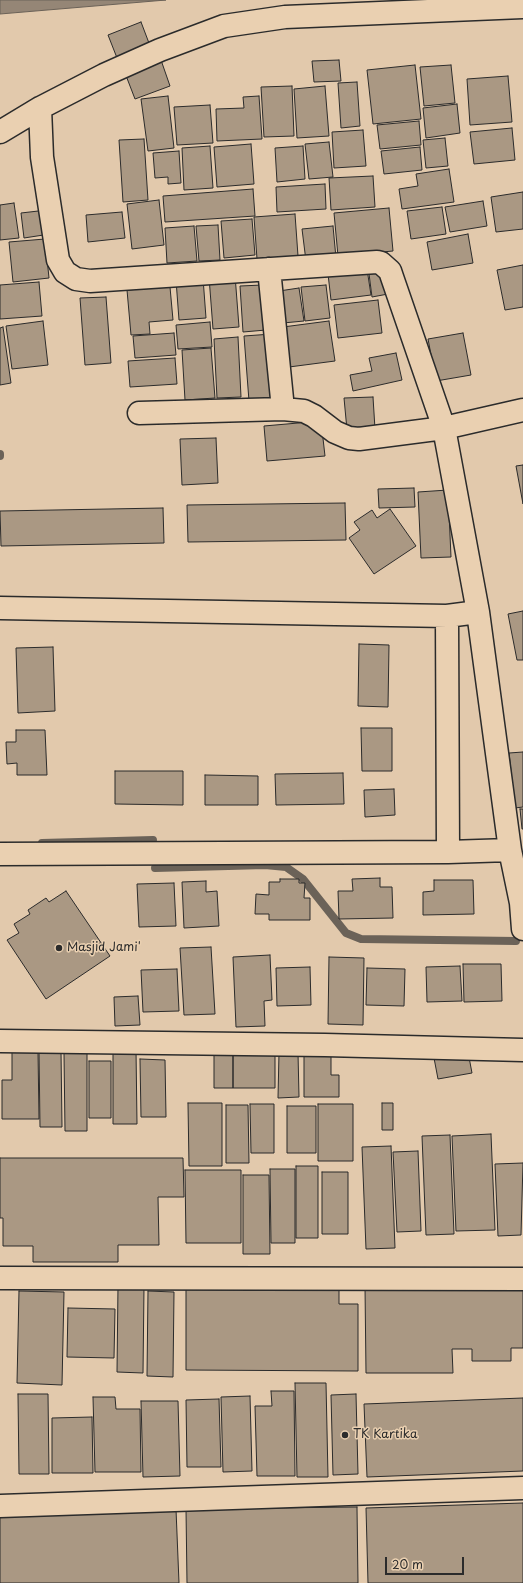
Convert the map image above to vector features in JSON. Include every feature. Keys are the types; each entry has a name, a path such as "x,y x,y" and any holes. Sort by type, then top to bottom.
{"street":[{"path":"0,132 40,108 111,72 160,50 224,26 285,17 522,11"},
{"path":"40,108 42,157 58,260 65,272 76,279 90,281 377,262 386,266 392,276 444,428 478,612 510,850 521,904 523,929"},
{"path":"269,269 283,409"},
{"path":"139,413 283,409 304,411 314,416 335,432 349,438 359,439 444,428 523,410"},
{"path":"0,608 447,616 478,612"},
{"path":"447,616 448,852"},
{"path":"0,854 448,852 510,850"},
{"path":"0,1041 324,1045 523,1050"},
{"path":"0,1278 523,1279"},
{"path":"0,1506 523,1488"}],"shaded area":[{"path":"0,0 166,0 0,14"}],"building":[{"path":"141,22 152,51 119,63 108,35"},
{"path":"161,60 170,86 135,99 125,73"},
{"path":"339,60 341,81 314,82 312,61"},
{"path":"415,65 421,119 373,124 367,70"},
{"path":"451,65 455,103 424,106 420,67"},
{"path":"508,76 512,122 470,125 467,79"},
{"path":"357,82 360,126 341,128 338,83"},
{"path":"292,86 294,136 264,137 261,87"},
{"path":"325,86 329,136 297,138 294,89"},
{"path":"168,96 174,148 148,151 141,99"},
{"path":"259,96 262,139 217,141 216,109 244,108 243,97"},
{"path":"457,104 460,133 426,138 423,108"},
{"path":"210,105 213,143 177,145 174,107"},
{"path":"419,121 421,145 380,149 377,125"},
{"path":"512,128 515,160 474,164 470,132"},
{"path":"363,130 366,166 334,168 332,132"},
{"path":"445,138 448,166 426,168 423,140"},
{"path":"144,139 148,200 123,202 119,140"},
{"path":"329,142 333,177 309,179 305,144"},
{"path":"251,144 254,184 217,187 214,147"},
{"path":"210,146 213,188 184,190 182,148"},
{"path":"303,146 305,179 277,182 275,148"},
{"path":"420,147 422,170 384,174 381,151"},
{"path":"179,151 181,183 168,184 168,177 155,178 153,153"},
{"path":"449,169 454,202 402,209 399,189 418,186 416,174"},
{"path":"373,176 375,207 331,210 329,178"},
{"path":"325,184 326,209 277,212 276,187"},
{"path":"253,189 255,216 165,222 163,196"},
{"path":"523,192 523,229 496,232 491,197"},
{"path":"159,200 164,245 132,249 127,204"},
{"path":"483,201 487,226 450,232 445,207"},
{"path":"14,203 19,238 0,240 0,205"},
{"path":"442,207 446,234 411,239 407,211"},
{"path":"389,208 393,251 338,256 334,213"},
{"path":"47,210 50,234 24,238 21,213"},
{"path":"122,212 125,238 88,242 86,215"},
{"path":"295,214 298,256 257,259 254,217"},
{"path":"252,219 255,255 224,258 221,221"},
{"path":"218,225 220,260 199,261 196,226"},
{"path":"194,226 197,261 167,263 165,228"},
{"path":"333,226 336,258 306,261 302,229"},
{"path":"468,234 473,263 432,270 427,242"},
{"path":"45,239 49,278 13,282 9,242"},
{"path":"523,265 523,307 505,310 497,270"},
{"path":"368,266 383,267 388,294 372,297"},
{"path":"367,269 371,295 331,300 328,274"},
{"path":"235,275 239,327 213,329 209,277"},
{"path":"203,278 206,318 179,320 176,280"},
{"path":"39,282 42,316 0,319 0,285"},
{"path":"263,285 266,330 243,332 240,286"},
{"path":"326,285 330,318 305,321 301,287"},
{"path":"170,287 173,320 149,322 150,334 131,335 127,290"},
{"path":"299,288 304,321 283,323 279,291"},
{"path":"106,297 111,363 85,365 80,298"},
{"path":"378,300 382,333 338,338 334,305"},
{"path":"43,321 48,365 12,369 6,326"},
{"path":"329,321 335,361 289,367 283,327"},
{"path":"210,322 212,347 178,349 176,325"},
{"path":"3,327 11,383 0,385 0,328"},
{"path":"174,333 176,355 135,358 133,336"},
{"path":"463,333 471,375 436,381 428,339"},
{"path":"272,334 277,399 249,401 244,336"},
{"path":"238,337 241,397 217,398 214,339"},
{"path":"211,348 215,398 185,400 182,350"},
{"path":"396,353 402,380 353,391 350,375 372,371 369,358"},
{"path":"175,358 177,384 130,387 128,361"},
{"path":"373,397 375,429 347,430 344,398"},
{"path":"321,421 325,456 267,461 264,426"},
{"path":"216,438 218,483 182,485 180,439"},
{"path":"523,465 523,504 516,466"},
{"path":"414,488 415,507 379,508 378,489"},
{"path":"448,490 451,557 421,558 418,492"},
{"path":"345,503 346,540 188,542 187,505"},
{"path":"163,508 164,543 1,546 0,511"},
{"path":"390,509 416,546 374,574 349,538 360,530 354,522 372,510 377,518"},
{"path":"523,611 523,660 517,660 508,614"},
{"path":"359,644 389,645 388,707 358,706"},
{"path":"53,647 55,711 18,713 16,648"},
{"path":"361,728 392,728 392,771 362,771"},
{"path":"16,730 45,730 47,775 17,775 17,763 7,764 6,742 16,742"},
{"path":"523,752 523,807 515,808 509,753"},
{"path":"115,771 183,771 183,805 115,804"},
{"path":"343,773 344,804 276,805 275,774"},
{"path":"205,775 258,776 258,805 205,805"},
{"path":"394,789 395,815 365,817 364,790"},
{"path":"520,809 523,809 523,829 522,829"},
{"path":"380,878 380,887 392,887 393,918 339,919 338,891 353,891 352,879"},
{"path":"280,879 299,879 299,883 305,883 304,898 310,898 310,920 269,920 269,914 255,914 256,894 269,895 269,882 280,882"},
{"path":"434,880 473,880 474,914 423,915 423,892 434,891"},
{"path":"206,881 206,892 217,891 219,926 184,928 182,882"},
{"path":"174,883 176,926 139,927 137,884"},
{"name":"Masjid Jami'","path":"66,891 110,956 46,999 7,940 19,933 14,924 30,914 28,910 46,898 49,902"},
{"path":"211,947 215,1014 184,1015 180,948"},
{"path":"270,955 272,1000 264,1001 265,1026 236,1027 233,957"},
{"path":"329,957 364,958 363,1025 328,1024"},
{"path":"463,964 501,964 502,1001 464,1002"},
{"path":"460,966 462,1001 427,1002 426,967"},
{"path":"310,967 311,1005 277,1006 276,968"},
{"path":"367,968 405,969 404,1006 366,1005"},
{"path":"177,969 179,1011 143,1012 141,970"},
{"path":"138,996 140,1025 115,1026 114,997"},
{"path":"113,1050 136,1050 137,1124 113,1124"},
{"path":"12,1051 38,1051 39,1119 2,1119 2,1080 12,1080"},
{"path":"39,1051 61,1051 62,1127 40,1127"},
{"path":"64,1052 87,1052 87,1131 65,1131"},
{"path":"233,1052 275,1052 275,1088 233,1088"},
{"path":"304,1052 331,1052 331,1075 339,1075 339,1097 304,1097"},
{"path":"468,1052 472,1073 438,1079 434,1058"},
{"path":"279,1053 298,1053 299,1097 278,1098"},
{"path":"214,1055 233,1055 233,1088 214,1088"},
{"path":"140,1059 165,1060 166,1117 141,1117"},
{"path":"89,1061 111,1061 111,1118 89,1118"},
{"path":"188,1103 222,1103 222,1166 189,1166"},
{"path":"382,1103 393,1103 393,1130 382,1130"},
{"path":"250,1104 274,1104 274,1153 251,1153"},
{"path":"318,1104 353,1104 353,1161 318,1161"},
{"path":"226,1105 248,1105 249,1163 226,1163"},
{"path":"287,1106 316,1106 316,1153 287,1153"},
{"path":"491,1134 495,1230 456,1231 452,1136"},
{"path":"450,1135 454,1234 426,1235 422,1136"},
{"path":"391,1146 395,1248 366,1249 362,1147"},
{"path":"418,1151 421,1231 397,1232 393,1152"},
{"path":"0,1158 183,1158 184,1197 158,1197 159,1245 118,1245 118,1262 33,1262 33,1246 3,1246 3,1218 0,1218"},
{"path":"523,1163 521,1235 498,1236 495,1164"},
{"path":"296,1166 318,1166 318,1238 296,1238"},
{"path":"270,1169 295,1169 295,1243 271,1243"},
{"path":"185,1170 241,1170 241,1243 186,1243"},
{"path":"322,1172 348,1172 348,1234 322,1234"},
{"path":"243,1175 269,1175 270,1254 243,1254"},
{"path":"118,1286 144,1287 143,1373 117,1372"},
{"path":"523,1286 523,1348 511,1348 511,1361 472,1361 472,1349 452,1349 453,1373 366,1373 365,1287"},
{"path":"186,1289 339,1289 339,1304 358,1304 358,1371 186,1370"},
{"path":"19,1291 64,1292 62,1385 17,1383"},
{"path":"148,1291 174,1292 173,1377 147,1376"},
{"path":"68,1308 115,1309 114,1358 67,1357"},
{"path":"295,1383 326,1383 328,1477 297,1477"},
{"path":"271,1391 294,1391 295,1476 257,1476 255,1406 272,1406"},
{"path":"18,1394 48,1394 49,1474 19,1474"},
{"name":"TK Kartika","path":"356,1394 358,1474 333,1475 331,1395"},
{"path":"250,1396 252,1471 223,1472 221,1397"},
{"path":"93,1397 115,1397 116,1409 140,1409 141,1472 95,1472"},
{"path":"523,1398 523,1471 367,1477 364,1404"},
{"path":"219,1399 221,1467 187,1467 186,1400"},
{"path":"141,1401 178,1401 180,1476 143,1477"},
{"path":"92,1417 93,1473 52,1473 52,1418"},
{"path":"523,1503 523,1583 368,1583 366,1508"},
{"path":"357,1507 358,1583 187,1583 186,1509"},
{"path":"176,1509 179,1583 0,1583 0,1514"}],"waterway":[{"path":"42,843 153,840"},
{"path":"155,868 265,865 286,867 303,879 346,933 361,939 516,941"}],"place":[{"name":"Masjid Jami'","path":"59,948"},
{"name":"TK Kartika","path":"345,1435"}]}
